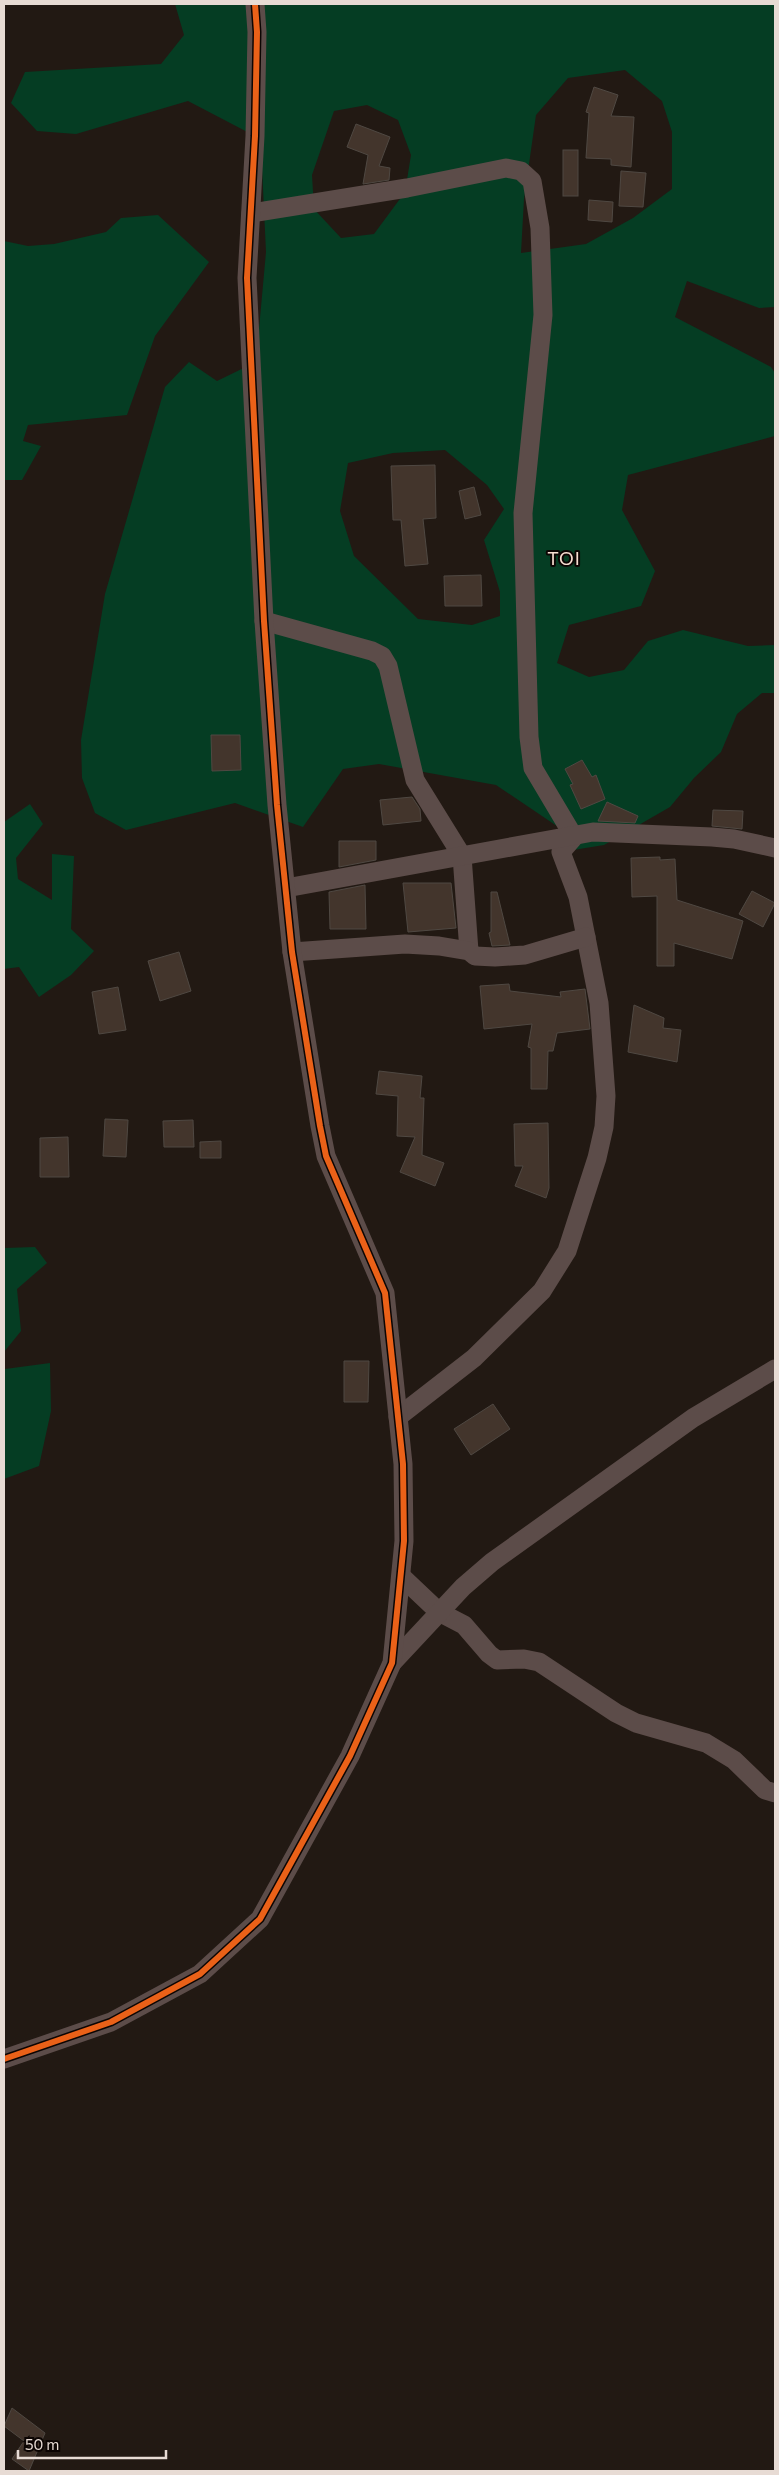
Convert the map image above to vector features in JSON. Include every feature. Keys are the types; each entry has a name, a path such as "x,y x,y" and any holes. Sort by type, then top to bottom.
{"street":[{"path":"4,2059 111,2022 200,1974 260,1919 350,1756 392,1663 402,1577 404,1541 403,1464 385,1293 326,1156 307,1056 292,952 277,805 264,621 247,278 255,136 257,32 255,4"},
{"path":"251,213 407,188 506,168 521,171 532,181 540,228 543,315 523,513 529,737 533,768 574,837"},
{"path":"264,621 372,651 382,656 388,666 415,780 462,856 468,951"},
{"path":"286,888 574,837 593,832 712,837 734,839 775,848"},
{"path":"398,1417 474,1358 542,1291 566,1250 597,1158 604,1126 606,1096 599,1003 578,897 561,852 574,837"},
{"path":"292,952 406,944 468,951 475,956 495,957 525,954 586,936"},
{"path":"392,1663 463,1587 500,1557 693,1418 775,1369"},
{"path":"402,1577 440,1612 464,1625 489,1654 497,1660 524,1659 539,1662 616,1713 636,1722 706,1743 734,1760 765,1790 775,1792"}],"green space":[{"path":"175,4 775,4 775,307 759,308 687,281 675,317 771,367 775,373 775,436 628,475 622,510 655,571 641,606 569,625 557,663 589,677 624,670 648,641 683,630 748,646 775,645 775,693 762,693 737,714 721,752 694,778 670,807 604,845 561,852 573,837 496,785 379,764 343,769 303,827 235,803 126,830 95,813 82,778 81,740 105,594 165,387 189,362 217,381 256,362 266,252 261,146 255,136 188,101 76,134 37,131 11,103 25,72 161,64 184,35","holes":["625,70 662,101 672,132 672,189 633,218 586,244 521,253 524,199 536,115 568,78","367,105 398,120 411,155 405,192 374,234 341,238 314,209 312,175 334,111","445,450 487,485 504,509 484,540 500,592 500,616 472,625 418,619 354,556 340,511 348,463 393,453"]},
{"path":"158,215 209,262 155,336 127,415 28,425 23,441 41,446 22,480 4,480 4,241 28,246 54,244 106,232 121,218"},
{"path":"30,804 43,824 16,858 18,879 52,900 52,854 74,856 71,929 94,951 71,975 39,997 19,967 4,969 4,822"},
{"path":"35,1247 47,1263 17,1289 21,1331 4,1352 4,1248"},
{"path":"50,1363 51,1411 39,1466 4,1479 4,1366 5,1369"}],"building":[{"path":"594,87 618,95 611,116 634,117 631,167 611,165 611,159 586,158 589,113 586,112"},
{"path":"356,124 390,137 379,166 390,168 389,180 363,184 368,155 347,147"},
{"path":"563,150 578,150 578,196 563,196"},
{"path":"621,171 646,173 643,207 619,206"},
{"path":"589,200 613,202 612,222 588,220"},
{"path":"435,465 436,518 423,519 428,564 405,566 401,520 393,520 391,466"},
{"path":"474,487 481,515 465,519 459,491"},
{"path":"481,575 482,606 445,606 444,576"},
{"path":"211,735 240,735 241,770 212,771"},
{"path":"582,760 592,777 596,775 605,799 581,809 570,785 573,784 565,769"},
{"path":"412,797 420,809 421,821 383,825 380,800"},
{"path":"607,802 638,816 635,823 598,821"},
{"path":"713,810 743,811 742,829 712,826"},
{"path":"339,841 376,841 376,860 339,867"},
{"path":"660,857 660,860 675,859 677,900 743,921 732,959 674,943 674,966 657,966 657,896 632,897 631,858"},
{"path":"403,883 451,883 456,928 408,932"},
{"path":"365,885 366,929 330,929 329,892"},
{"path":"752,891 775,903 763,927 739,914"},
{"path":"491,892 497,892 510,945 492,946 489,933 491,932"},
{"path":"179,952 191,991 160,1001 148,961"},
{"path":"509,984 510,991 561,997 560,992 585,989 590,1029 557,1033 553,1051 548,1051 547,1089 531,1089 531,1048 528,1047 532,1024 484,1029 480,986"},
{"path":"118,987 126,1030 99,1034 92,992"},
{"path":"634,1005 664,1018 663,1028 681,1030 677,1062 628,1052"},
{"path":"379,1071 422,1076 420,1098 424,1098 422,1155 444,1163 435,1186 400,1172 415,1137 397,1136 398,1096 376,1094"},
{"path":"105,1119 128,1120 126,1157 103,1156"},
{"path":"193,1120 194,1147 164,1147 163,1121"},
{"path":"548,1123 549,1188 546,1198 515,1186 523,1166 515,1166 514,1124"},
{"path":"68,1137 69,1177 40,1177 40,1138"},
{"path":"221,1141 221,1158 200,1158 200,1142"},
{"path":"344,1361 369,1361 368,1402 344,1402"},
{"path":"493,1404 510,1429 471,1455 454,1429"},
{"path":"12,2408 45,2433 29,2471 12,2459 24,2441 4,2426"}],"cycle path":[{"path":"4,2059 111,2022 200,1974 260,1919 350,1756 392,1663 404,1541 403,1464 385,1293 326,1156 292,952 277,805 264,621 247,278 255,136 257,32 255,4"}],"district":[{"name":"TOI","path":"564,558"}]}
